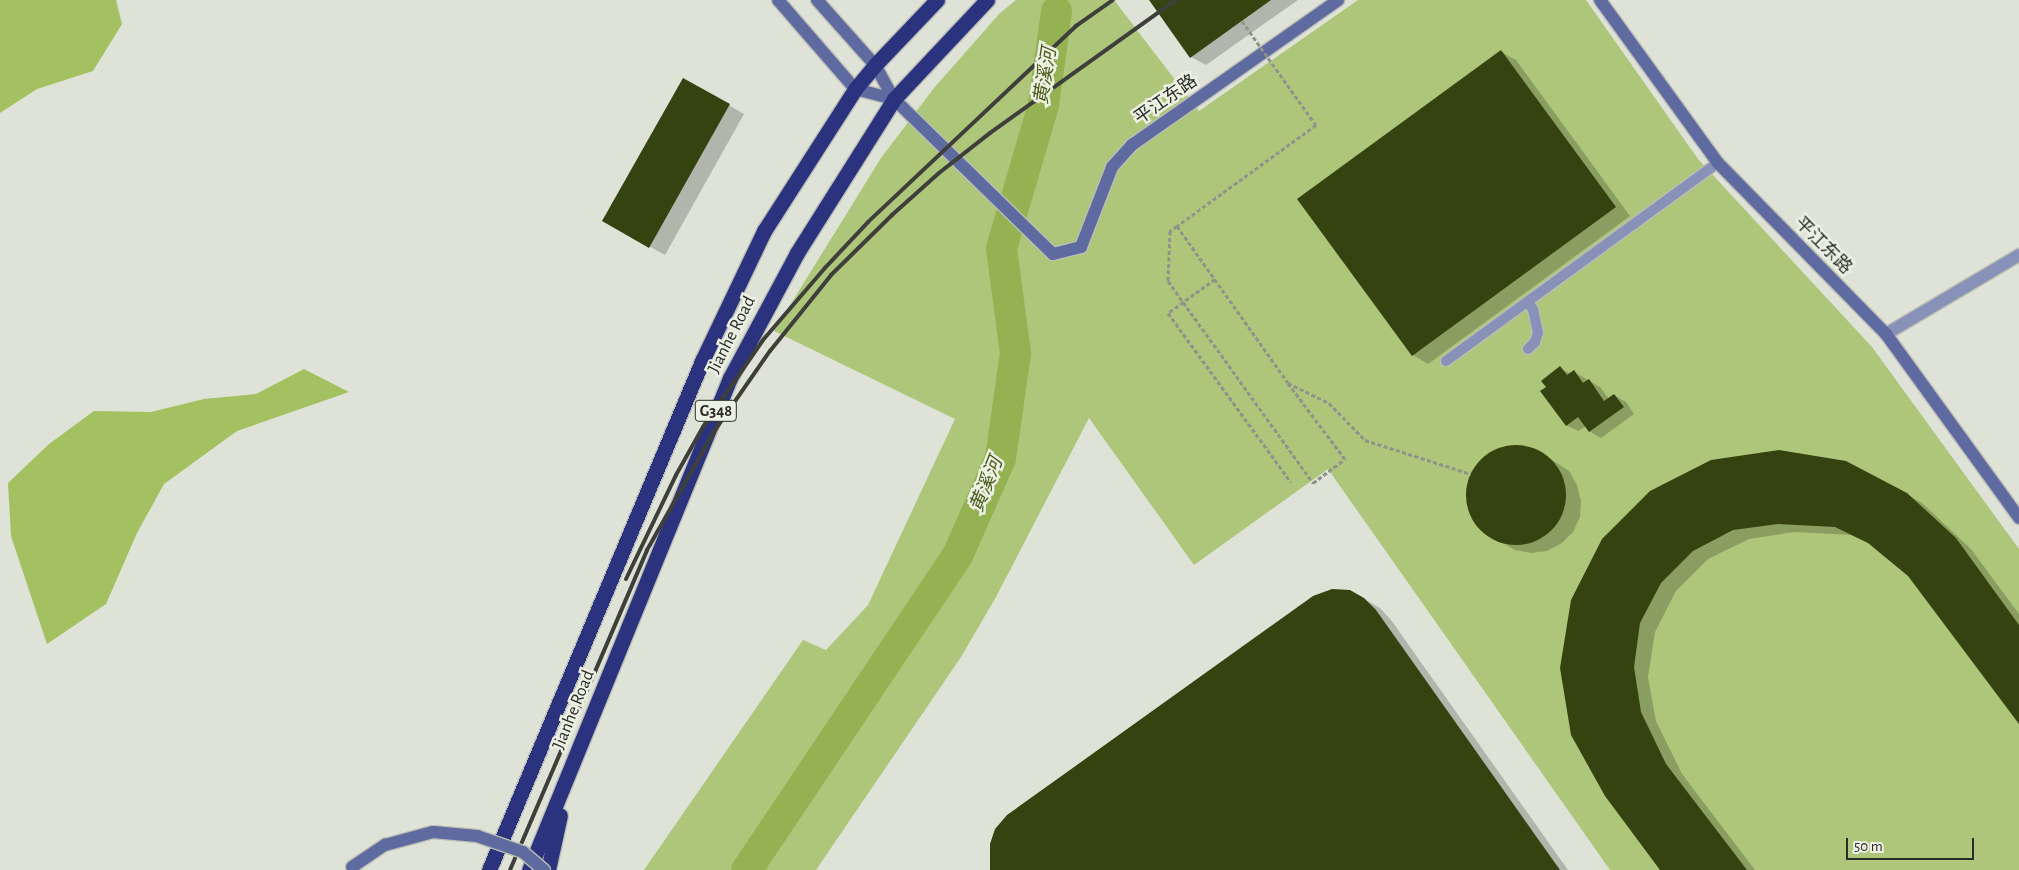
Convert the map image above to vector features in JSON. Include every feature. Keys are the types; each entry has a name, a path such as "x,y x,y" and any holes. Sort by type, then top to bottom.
{"highway":[{"name":"Jianhe Road","path":"489,870 702,362 764,232 856,89 875,65 937,0"},
{"name":"Jianhe Road","path":"530,870 730,378 796,253 894,99 986,0"},
{"path":"548,870 569,773"}],"street":[{"path":"778,0 856,89 894,99"},
{"path":"817,0 875,65 894,99"},
{"name":"平江东路","path":"894,99 1053,254 1081,247 1112,167 1132,145 1338,0"},
{"name":"平江东路","path":"1600,0 1718,163 1886,334 2019,518"},
{"path":"1886,334 2019,255"},
{"path":"352,867 385,845 433,832 477,836 523,852 544,870"}],"lane":[{"path":"1446,361 1718,163"},
{"path":"1528,302 1534,310 1538,333 1535,342 1528,349"}],"path":[{"path":"1177,226 1345,459 1313,483 1168,281 1170,231 1316,125 1242,21"},
{"path":"1215,279 1168,313 1291,482"},
{"path":"1288,382 1329,403 1365,440 1471,474"}],"green space":[{"path":"0,0 116,0 122,24 93,71 37,89 0,113"},
{"path":"1016,0 1114,0 1199,111 1358,0 1586,0 1698,159 1872,347 2019,549 2019,870 1610,870 1328,469 1194,565 1089,418 996,597 961,657 816,870 644,870 803,640 826,650 868,605 955,419 774,331 881,158 934,88 1000,13"},
{"path":"304,369 349,392 237,431 164,484 137,533 106,604 47,644 11,536 8,483 49,444 94,411 151,412 204,399 256,394"}],"building":[{"path":"1149,0 1271,0 1190,58"},
{"path":"1501,50 1616,207 1412,356 1297,199"},
{"path":"683,78 730,104 649,248 602,221"},
{"path":"1560,366 1567,375 1574,370 1583,383 1589,379 1604,401 1614,394 1624,407 1589,432 1578,417 1566,426 1540,391 1546,387 1541,381"},
{"path":"1516,445 1535,449 1551,460 1562,476 1566,495 1562,514 1551,530 1535,541 1516,545 1497,541 1481,530 1470,514 1466,495 1470,476 1481,460 1497,449"},
{"path":"1779,450 1846,461 1907,493 1956,538 2019,625 2019,724 1908,576 1868,543 1835,527 1778,524 1733,530 1693,551 1661,583 1640,623 1634,667 1641,712 1666,764 1747,870 1660,870 1605,796 1571,735 1560,668 1571,600 1602,539 1650,491 1711,460"},
{"path":"1332,589 1350,590 1364,598 1376,610 1560,870 990,870 990,844 995,829 1007,815 1313,596"}],"waterway":[{"name":"黄溪河","path":"746,870 957,555 1000,458 1015,353 1001,248 1043,104 1056,11"}],"railway":[{"path":"626,579 676,475 703,427 763,340 825,268 868,222 1076,26 1113,0"},
{"path":"510,870 647,550 715,430 770,351 831,275 892,215 939,173 990,133 1176,0"}]}
